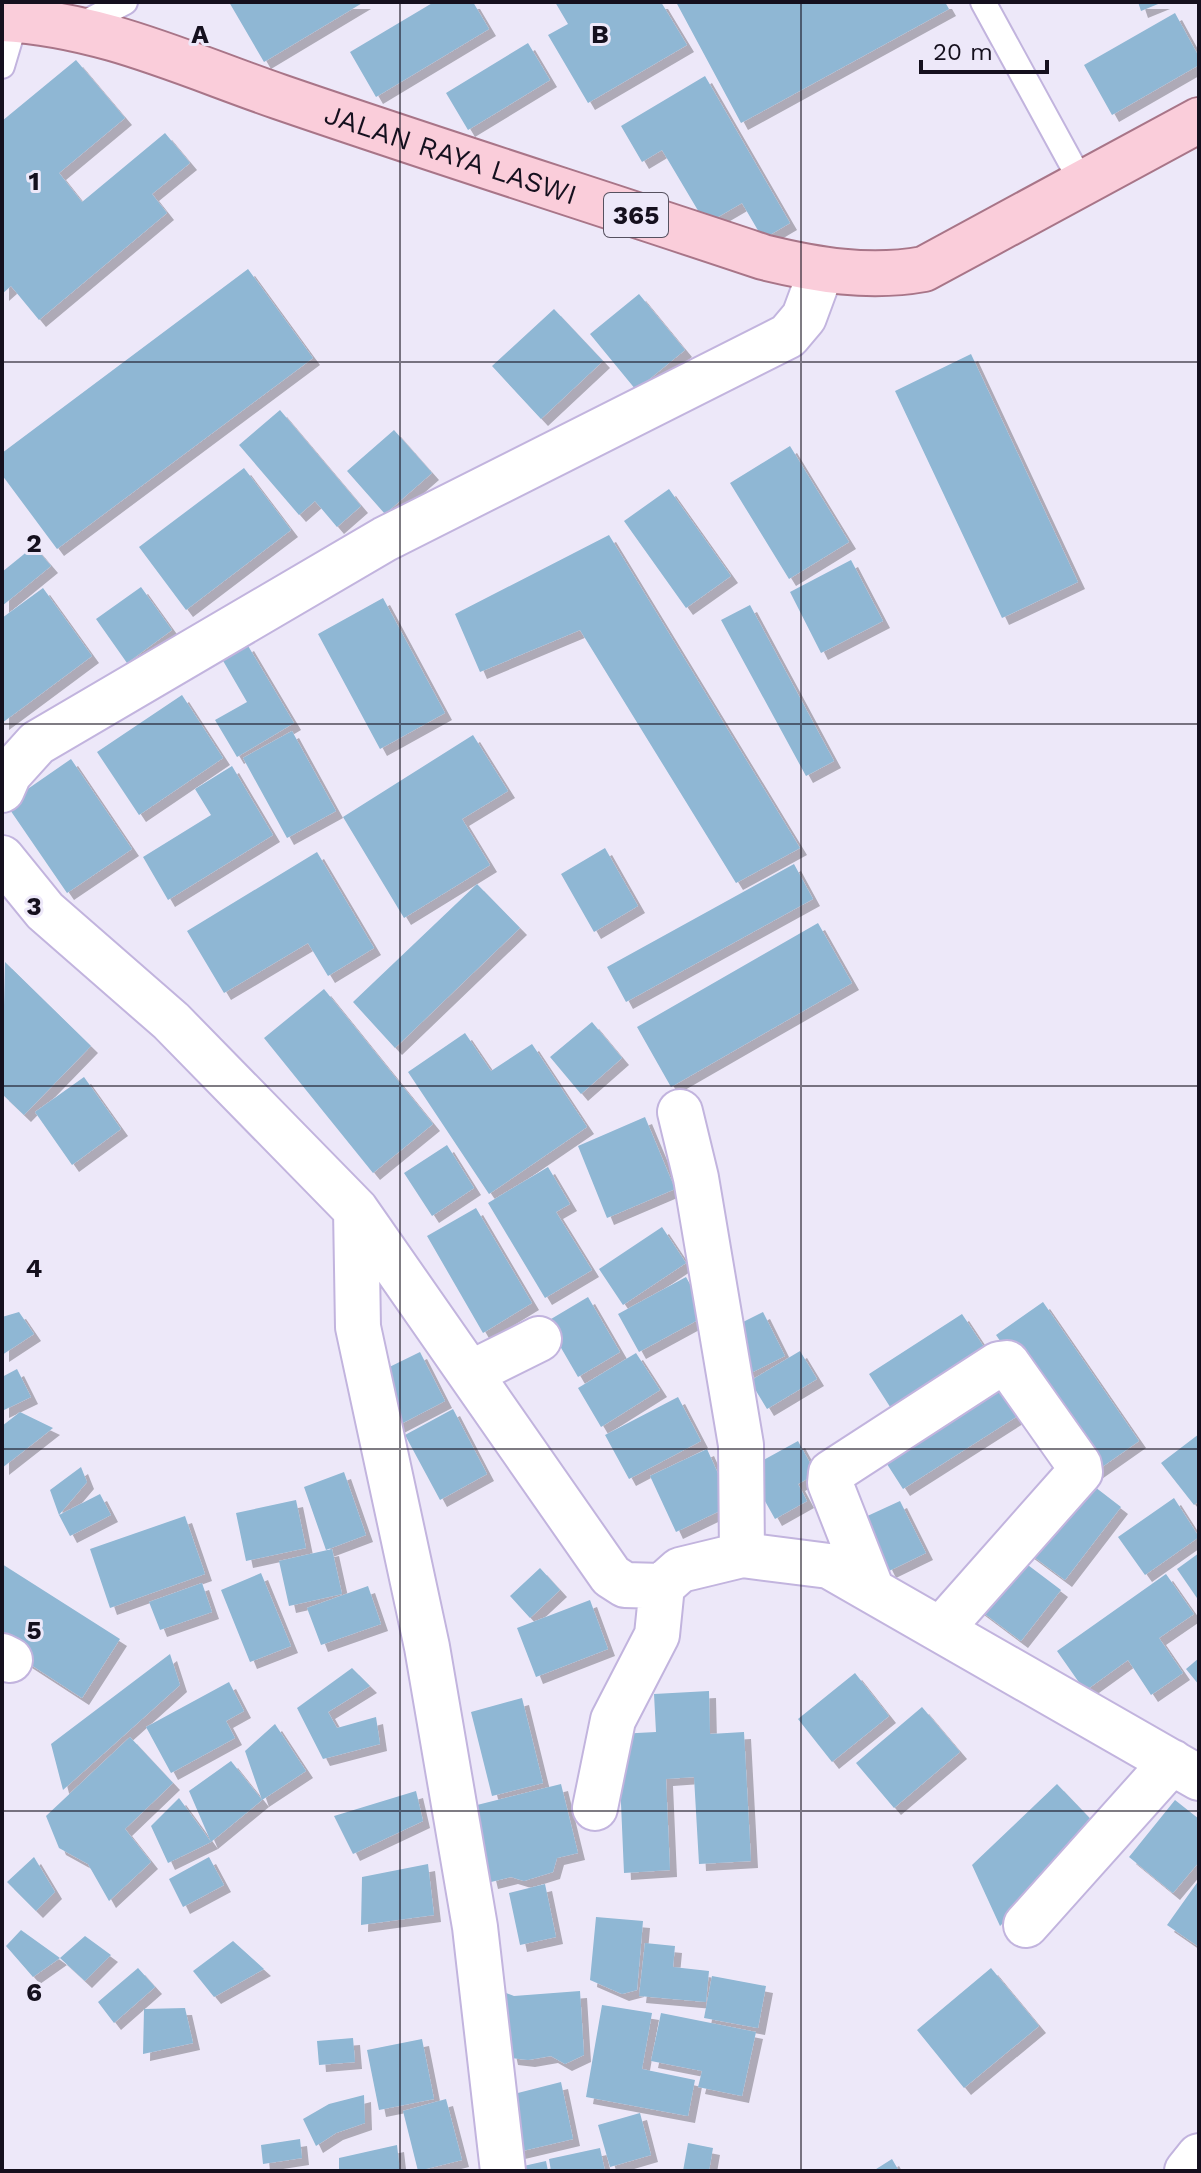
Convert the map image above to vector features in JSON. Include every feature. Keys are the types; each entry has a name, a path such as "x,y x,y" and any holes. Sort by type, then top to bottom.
{"main road":[{"name":"JALAN RAYA LASWI","path":"9,19 75,28 169,54 280,97 733,247 821,271 896,274 924,269 1199,120"}],"street":[{"path":"2,790 9,774 37,743 385,539 794,330 821,271"},
{"path":"2,858 45,911 171,1021 356,1210 611,1576 625,1585 662,1586"},
{"path":"680,1112 696,1178 741,1445 742,1555"},
{"path":"356,1210 358,1327 427,1647 475,1927 503,2171"},
{"path":"471,1373 539,1339"},
{"path":"872,1590 830,1483 831,1473 985,1372 1007,1363 1079,1465 1080,1472 941,1629"},
{"path":"595,1808 613,1720 657,1635 662,1586 680,1570 742,1555 829,1566 1186,1770 1026,1925"},
{"path":"1187,2171 1199,2156"}],"lane":[{"path":"75,28 125,2"},
{"path":"983,2 1082,183"},
{"path":"2,66 9,19"}],"building":[{"path":"229,2 364,2 264,62"},
{"path":"434,2 473,2 489,29 376,97 350,52"},
{"path":"555,2 661,2 687,45 588,103 548,35 568,24"},
{"path":"676,2 945,2 949,9 741,123"},
{"path":"1138,2 1163,2 1141,11"},
{"path":"1175,13 1199,57 1199,65 1112,115 1084,65"},
{"path":"528,43 550,80 468,130 446,93"},
{"path":"76,60 125,118 59,173 82,202 165,133 190,163 152,194 167,213 39,320 11,286 2,294 2,121"},
{"path":"705,76 790,223 763,239 742,203 706,224 662,150 642,162 621,126"},
{"path":"248,269 313,358 57,549 2,475 2,453"},
{"path":"639,294 685,350 636,390 590,334"},
{"path":"554,309 603,361 541,419 492,366"},
{"path":"971,354 1078,582 1002,618 895,391"},
{"path":"280,410 361,506 337,527 315,501 299,515 239,445"},
{"path":"394,430 432,473 385,514 347,471"},
{"path":"790,446 849,542 789,579 730,483"},
{"path":"244,468 291,530 186,610 139,547"},
{"path":"669,489 731,576 686,608 624,521"},
{"path":"609,535 800,848 736,883 580,630 480,672 455,614"},
{"path":"34,546 51,566 2,606 2,572"},
{"path":"851,560 883,621 821,653 790,592"},
{"path":"141,587 172,630 127,663 96,619"},
{"path":"43,588 92,656 2,723 2,618"},
{"path":"383,598 445,713 380,749 318,634"},
{"path":"750,605 834,761 806,776 721,620"},
{"path":"247,644 294,723 237,757 215,720 247,702 222,659"},
{"path":"182,695 223,758 139,815 97,752"},
{"path":"292,731 336,811 287,838 243,758"},
{"path":"473,735 508,791 462,819 490,865 404,918 343,817"},
{"path":"71,759 132,849 67,893 6,804"},
{"path":"232,766 273,835 168,900 143,857 211,815 195,789"},
{"path":"605,848 638,906 594,932 561,874"},
{"path":"317,852 374,948 328,976 308,943 224,993 187,931"},
{"path":"794,864 813,899 626,1002 607,967"},
{"path":"477,884 520,928 395,1048 353,1002"},
{"path":"818,923 852,983 671,1087 637,1027"},
{"path":"5,962 91,1046 24,1115 2,1094"},
{"path":"324,989 433,1124 373,1173 264,1038"},
{"path":"592,1022 622,1058 581,1094 550,1057"},
{"path":"465,1033 491,1071 532,1044 587,1127 489,1194 408,1072"},
{"path":"84,1077 121,1129 72,1165 35,1112"},
{"path":"645,1117 675,1189 607,1218 578,1146"},
{"path":"447,1145 474,1188 432,1216 404,1173"},
{"path":"548,1167 570,1204 556,1212 592,1270 545,1298 488,1203"},
{"path":"476,1208 532,1303 483,1333 427,1236"},
{"path":"662,1227 686,1263 623,1305 599,1269"},
{"path":"686,1277 707,1315 639,1352 618,1314"},
{"path":"588,1297 620,1352 578,1377 546,1322"},
{"path":"1043,1302 1139,1441 1092,1474 996,1335"},
{"path":"19,1312 34,1334 2,1355 2,1317"},
{"path":"763,1312 785,1356 749,1374 727,1330"},
{"path":"962,1314 988,1353 894,1413 869,1374"},
{"path":"800,1351 817,1379 767,1409 750,1381"},
{"path":"420,1352 445,1401 397,1426 371,1376"},
{"path":"636,1353 660,1390 601,1427 578,1388"},
{"path":"17,1369 31,1397 2,1411 2,1377"},
{"path":"1002,1370 1027,1410 903,1489 878,1450"},
{"path":"678,1397 701,1441 629,1479 605,1435"},
{"path":"453,1409 487,1474 440,1500 405,1435"},
{"path":"20,1412 53,1428 2,1468 2,1426"},
{"path":"1199,1434 1199,1501 1194,1505 1161,1463"},
{"path":"798,1441 816,1474 798,1484 807,1501 775,1519 747,1469"},
{"path":"707,1449 732,1505 676,1532 650,1476"},
{"path":"81,1467 87,1482 59,1515 50,1490"},
{"path":"344,1472 366,1535 326,1550 304,1487"},
{"path":"1082,1477 1121,1507 1065,1580 1026,1551"},
{"path":"100,1494 111,1515 70,1536 59,1515"},
{"path":"1174,1498 1199,1537 1145,1575 1118,1537"},
{"path":"296,1500 306,1548 246,1561 236,1513"},
{"path":"900,1501 926,1553 889,1571 863,1518"},
{"path":"185,1516 205,1574 110,1608 90,1549"},
{"path":"332,1549 342,1594 289,1606 279,1561"},
{"path":"1199,1553 1199,1601 1177,1569"},
{"path":"1016,1556 1061,1590 1021,1641 977,1608"},
{"path":"2,1564 120,1639 82,1698 2,1646"},
{"path":"540,1568 560,1590 530,1618 510,1596"},
{"path":"261,1573 291,1646 250,1662 221,1590"},
{"path":"1166,1574 1194,1614 1159,1638 1183,1673 1151,1695 1128,1660 1085,1691 1057,1651"},
{"path":"202,1583 212,1612 160,1630 149,1602"},
{"path":"368,1586 381,1624 321,1645 307,1608"},
{"path":"590,1600 608,1649 536,1677 517,1628"},
{"path":"170,1654 180,1685 63,1790 51,1744"},
{"path":"1199,1658 1199,1685 1186,1669"},
{"path":"352,1668 370,1686 328,1712 337,1728 376,1717 380,1744 323,1759 297,1708"},
{"path":"855,1673 889,1716 832,1762 798,1719"},
{"path":"229,1682 244,1711 226,1721 235,1738 171,1773 146,1727"},
{"path":"709,1691 710,1734 744,1732 751,1861 699,1864 694,1777 666,1779 670,1870 624,1873 618,1734 656,1732 654,1694"},
{"path":"522,1698 543,1783 492,1796 471,1712"},
{"path":"922,1707 960,1752 894,1808 856,1763"},
{"path":"275,1724 306,1771 262,1800 245,1751"},
{"path":"130,1737 173,1783 125,1829 151,1862 109,1901 88,1864 59,1848 46,1816"},
{"path":"231,1761 262,1800 211,1842 189,1791"},
{"path":"561,1784 578,1853 557,1858 553,1872 524,1881 511,1877 491,1882 473,1806"},
{"path":"1057,1784 1100,1829 1000,1926 972,1865"},
{"path":"416,1791 423,1821 353,1854 334,1816"},
{"path":"179,1798 211,1842 168,1863 151,1826"},
{"path":"1175,1800 1199,1819 1199,1862 1173,1893 1129,1857"},
{"path":"34,1857 55,1892 36,1911 7,1882"},
{"path":"209,1857 224,1885 183,1907 169,1879"},
{"path":"428,1864 434,1915 361,1925 362,1877"},
{"path":"1199,1880 1199,1947 1167,1925"},
{"path":"545,1884 556,1937 520,1945 509,1893"},
{"path":"596,1917 643,1921 637,1990 622,1994 590,1980"},
{"path":"21,1930 60,1958 33,1977 6,1946"},
{"path":"85,1936 111,1955 85,1981 60,1958"},
{"path":"233,1941 264,1969 214,1997 193,1971"},
{"path":"645,1943 675,1946 673,1967 709,1971 706,2002 639,1996"},
{"path":"138,1968 155,1987 114,2023 98,2002"},
{"path":"991,1968 1039,2026 964,2088 917,2030"},
{"path":"712,1976 766,1986 758,2028 704,2018"},
{"path":"496,1989 514,1996 580,1991 584,2055 565,2064 551,2056 528,2060 511,2058"},
{"path":"602,2005 652,2013 642,2069 695,2080 688,2116 586,2097"},
{"path":"185,2008 193,2043 143,2054 144,2009"},
{"path":"661,2013 756,2032 742,2096 698,2087 702,2071 651,2061"},
{"path":"353,2038 355,2062 319,2065 317,2041"},
{"path":"422,2039 434,2099 379,2110 367,2050"},
{"path":"561,2082 573,2139 518,2152 506,2096"},
{"path":"364,2095 365,2123 336,2133 316,2146 303,2119 329,2104"},
{"path":"446,2099 462,2160 418,2171 403,2111"},
{"path":"640,2113 651,2155 610,2167 598,2125"},
{"path":"300,2139 302,2158 263,2164 261,2145"},
{"path":"688,2143 713,2148 709,2171 683,2171"},
{"path":"397,2145 400,2171 339,2171 339,2158"},
{"path":"600,2148 605,2171 551,2171 549,2159"},
{"path":"892,2159 899,2171 873,2171"},
{"path":"546,2161 548,2171 520,2171 519,2167"}]}
